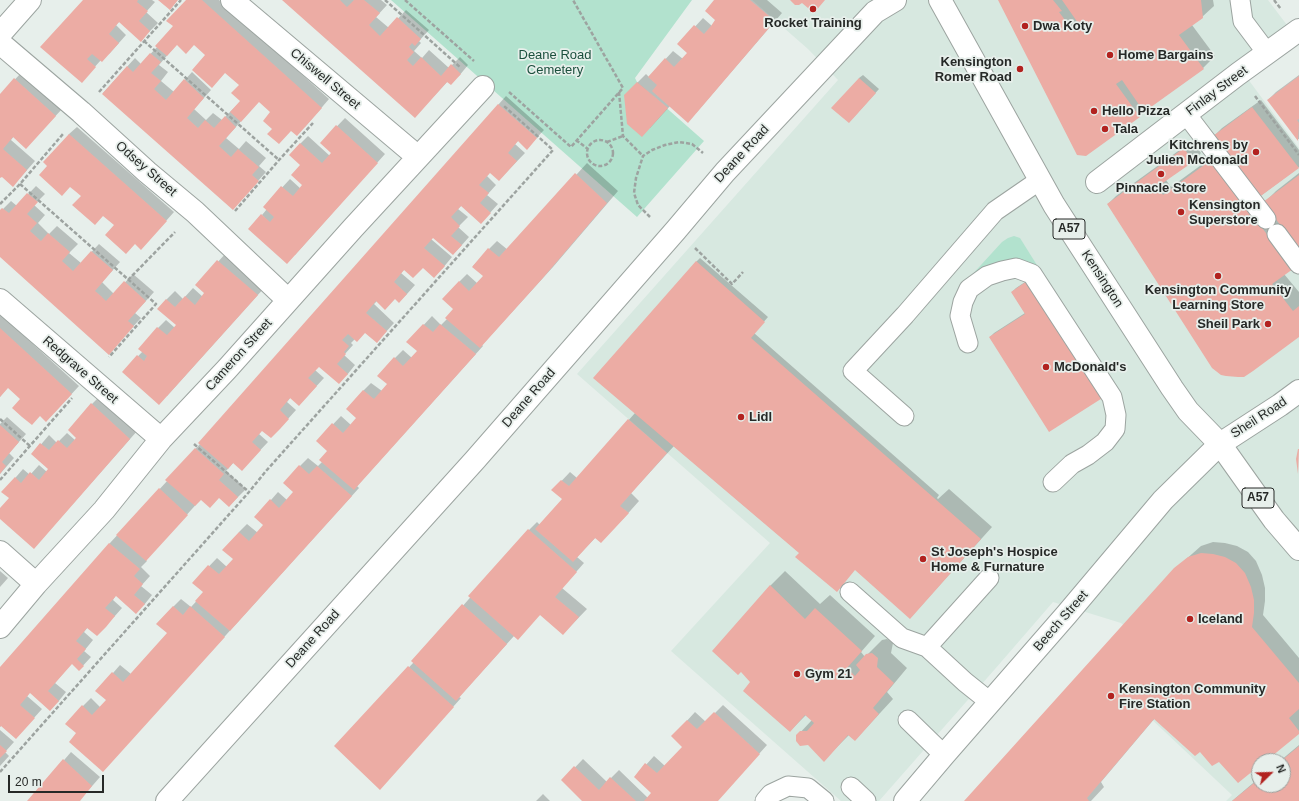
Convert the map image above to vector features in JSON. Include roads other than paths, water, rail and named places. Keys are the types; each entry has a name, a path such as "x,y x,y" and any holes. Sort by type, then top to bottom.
{"street":[{"path":"0,34 30,0"},
{"name":"Chiswell Street","path":"232,0 270,34 418,158"},
{"name":"Deane Road","path":"167,801 469,466 674,233 725,172 875,12 895,0"},
{"name":"Kensington","path":"940,0 1054,205 1172,388 1188,411 1220,444"},
{"name":"Finlay Street","path":"1097,182 1238,74 1299,30"},
{"name":"Odsey Street","path":"0,43 81,112 147,172 195,212 288,300"},
{"name":"Cameron Street","path":"0,627 36,584 104,510 168,433 353,228 483,88"},
{"name":"Redgrave Street","path":"0,300 90,378 168,433"},
{"name":"Sheil Road","path":"1220,444 1299,391"},
{"name":"A57","path":"1220,444 1274,520 1299,549"},
{"name":"Beech Street","path":"905,801 1163,500 1220,444"},
{"path":"0,552 36,584"}],"lane":[{"path":"1240,0 1243,21 1267,53"},
{"path":"1186,114 1266,219"},
{"path":"904,416 852,371 905,315 995,211 1040,180"},
{"path":"1277,234 1299,264"},
{"path":"968,343 960,316 963,302 969,289 987,276 1016,268 1032,274 1112,397 1116,415 1115,429 1105,442 1088,455 1072,464 1053,482"},
{"path":"927,647 989,578"},
{"path":"850,592 902,638 927,647 965,682 990,702"},
{"path":"908,720 944,755"},
{"path":"765,801 772,794 788,786 808,788 824,801"},
{"path":"851,787 866,801"}],"place":[{"name":"Rocket Training","path":"813,9"},
{"name":"Dwa Koty","path":"1025,26"},
{"name":"Home Bargains","path":"1110,55"},
{"name":"Kensington Romer Road","path":"1020,69"},
{"name":"Hello Pizza","path":"1094,111"},
{"name":"Tala","path":"1105,129"},
{"name":"Kitchrens by Julien Mcdonald","path":"1256,152"},
{"name":"Pinnacle Store","path":"1161,174"},
{"name":"Kensington Superstore","path":"1181,212"},
{"name":"Kensington Community Learning Store","path":"1218,276"},
{"name":"Sheil Park","path":"1268,324"},
{"name":"McDonald's","path":"1046,367"},
{"name":"Lidl","path":"741,417"},
{"name":"St Joseph's Hospice Home & Furnature","path":"923,559"},
{"name":"Iceland","path":"1190,619"},
{"name":"Gym 21","path":"797,674"},
{"name":"Kensington Community Fire Station","path":"1111,696"}],"park label":[{"name":"Deane Road Cemetery","path":"555,62"}]}
